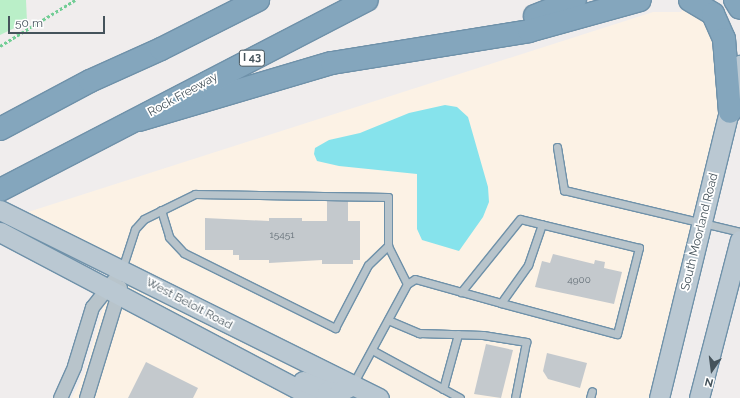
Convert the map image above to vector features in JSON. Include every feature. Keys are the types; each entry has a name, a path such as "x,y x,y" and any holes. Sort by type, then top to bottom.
{"highway":[{"path":"0,130 229,0"},
{"path":"90,80 258,0"},
{"name":"Rock Freeway","path":"2,189 139,120 202,84 367,0"},
{"path":"489,35 575,0"},
{"path":"545,12 596,0"},
{"path":"139,120 332,63 489,35 529,31 640,0"},
{"path":"690,0 713,14 724,40 730,112"},
{"path":"735,0 740,8"}],"main road":[{"name":"South Moorland Road","path":"659,398 730,112 740,65"},
{"name":"West Beloit Road","path":"0,210 122,268 248,336 379,398"},
{"path":"0,232 112,293 312,397"},
{"path":"699,398 740,240"},
{"path":"238,359 269,364 327,391 340,392 353,385"},
{"path":"664,377 671,398"}],"street":[{"path":"86,398 112,293 122,268"},
{"path":"60,398 74,366 92,308 112,293"}],"lane":[{"path":"557,147 564,190 740,232"},
{"path":"122,268 135,229 144,219 195,194 388,197 388,246 407,284"},
{"path":"161,210 169,237 184,253 334,328 368,265 388,246"},
{"path":"353,385 407,284 415,279 461,292 501,303 616,334 639,248 520,219 461,292"},
{"path":"501,303 528,265 542,224"},
{"path":"388,320 419,333 483,335 526,342 515,398"},
{"path":"443,389 458,334"},
{"path":"372,350 460,398"}],"path":[{"path":"0,46 75,0"}],"shaded area":[{"path":"689,0 713,14 730,112 659,398 72,398 85,372 112,275 0,221 653,12 681,12"}],"green space":[{"path":"0,0 26,0 27,22 0,35"}],"water":[{"path":"445,105 457,107 468,117 488,187 489,202 483,217 459,251 422,240 417,229 417,174 339,166 317,161 314,154 315,148 329,140 360,133 409,113"}],"building":[{"path":"327,201 348,201 348,221 360,221 360,260 353,260 353,264 322,264 322,260 269,263 269,260 239,260 239,255 233,255 233,250 205,250 205,218 269,221 269,218 302,218 302,221 327,221"},
{"path":"553,254 594,264 595,260 605,262 604,268 622,272 614,304 535,287 542,261 550,263"},
{"path":"486,344 513,350 501,398 474,394"},
{"path":"547,353 587,363 580,388 548,379 543,371"},
{"path":"146,362 198,388 193,398 128,398"}]}
